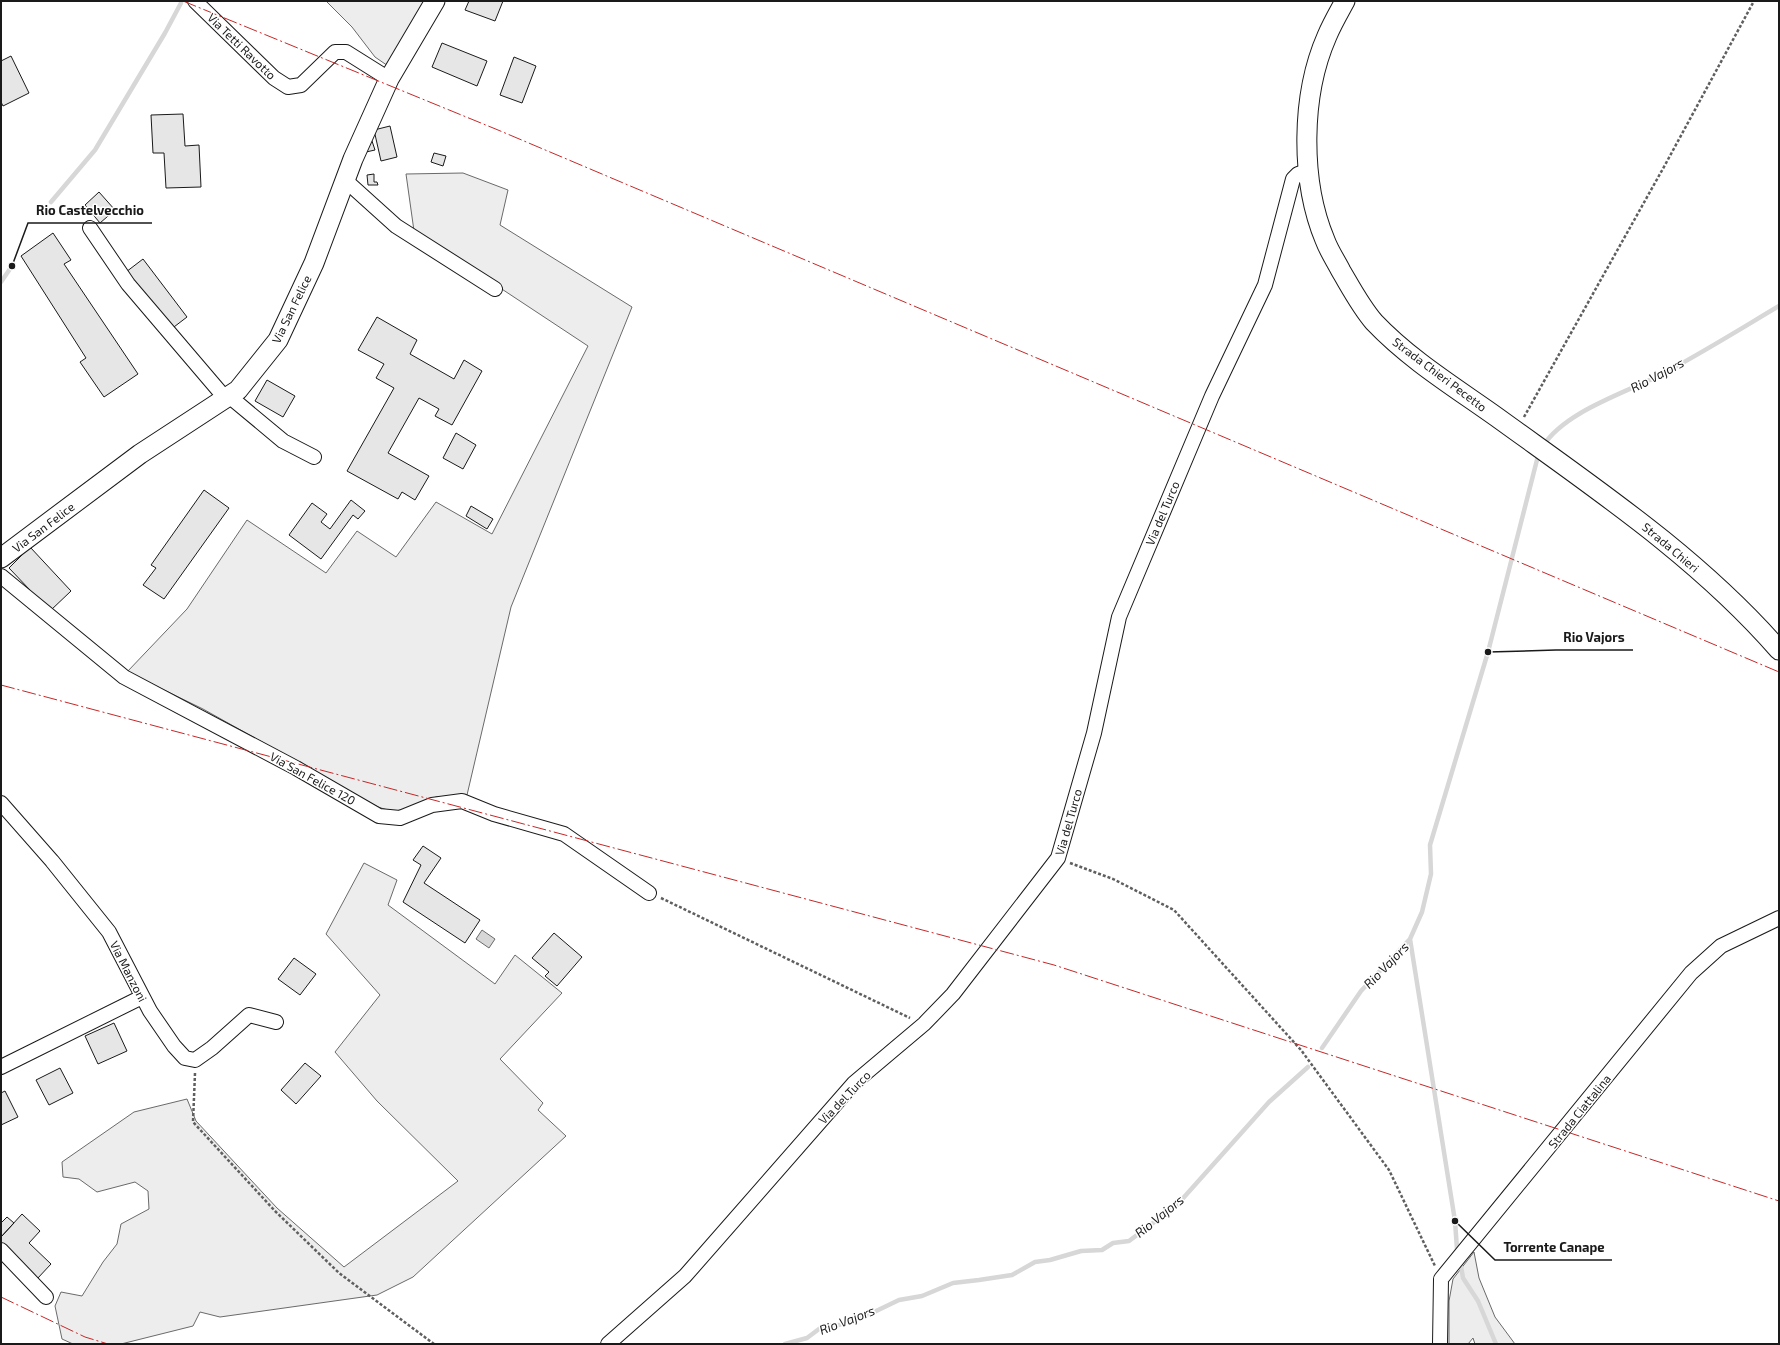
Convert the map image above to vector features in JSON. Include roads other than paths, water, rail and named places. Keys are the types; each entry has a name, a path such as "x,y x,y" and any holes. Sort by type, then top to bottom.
{"main road":[{"name":"Via San Felice","path":"1,558 140,454 228,398 238,390 278,340 314,263 345,180 389,79 435,1"},
{"name":"Strada Chieri Pecetto","path":"1345,1 1327,36 1313,80 1307,127 1309,170 1314,207 1325,241 1352,290 1374,321 1408,353 1551,456"},
{"name":"Strada Chieri","path":"1551,456 1633,515 1707,578 1760,629 1779,650"}],"street":[{"name":"Via Tetti Ravotto","path":"195,1 274,78 288,87 301,85 335,52 346,52 389,79"},
{"name":"Via del Turco","path":"608,1344 685,1276 854,1083 924,1024 953,994 1058,858 1094,733 1119,617 1212,396 1265,285 1293,179 1298,174 1309,170"},
{"path":"345,180 396,226 495,289"},
{"path":"90,228 128,284 228,398 283,441 314,457"},
{"name":"Via San Felice 120","path":"1,576 124,677 296,768 379,816 400,818 432,805 462,801 494,814 564,834 650,893"},
{"name":"Via Manzoni","path":"1,803 52,861 109,932 150,1011 174,1046 185,1058 195,1060 212,1048 250,1015 276,1022"},
{"name":"Strada Ciattalina","path":"1440,1344 1441,1279 1692,973 1721,946 1779,918"},
{"path":"1,1067 142,997"},
{"path":"1,1250 46,1297"}],"waterway":[{"path":"51,202 95,150 165,33 181,3"},
{"path":"1,282 12,266"},
{"name":"Rio Vajors","path":"1543,446 1553,433 1582,412 1666,372 1779,306"},
{"name":"Rio Vajors","path":"1322,1048 1361,991 1410,939 1422,912 1431,874 1430,845 1488,652 1539,452"},
{"path":"1410,939 1455,1221 1457,1249"},
{"name":"Rio Vajors","path":"785,1344 807,1338 823,1326 839,1325 872,1313 899,1300 922,1296 953,1283 1012,1275 1035,1262 1050,1260 1081,1251 1102,1250 1113,1243 1129,1241 1177,1205 1269,1102 1308,1067"},
{"path":"1461,1266 1463,1278 1478,1301 1496,1344"}],"place":[{"name":"Rio Castelvecchio","path":"12,266"},
{"name":"Rio Vajors","path":"1488,652"},
{"name":"Torrente Canape","path":"1455,1221"}]}
